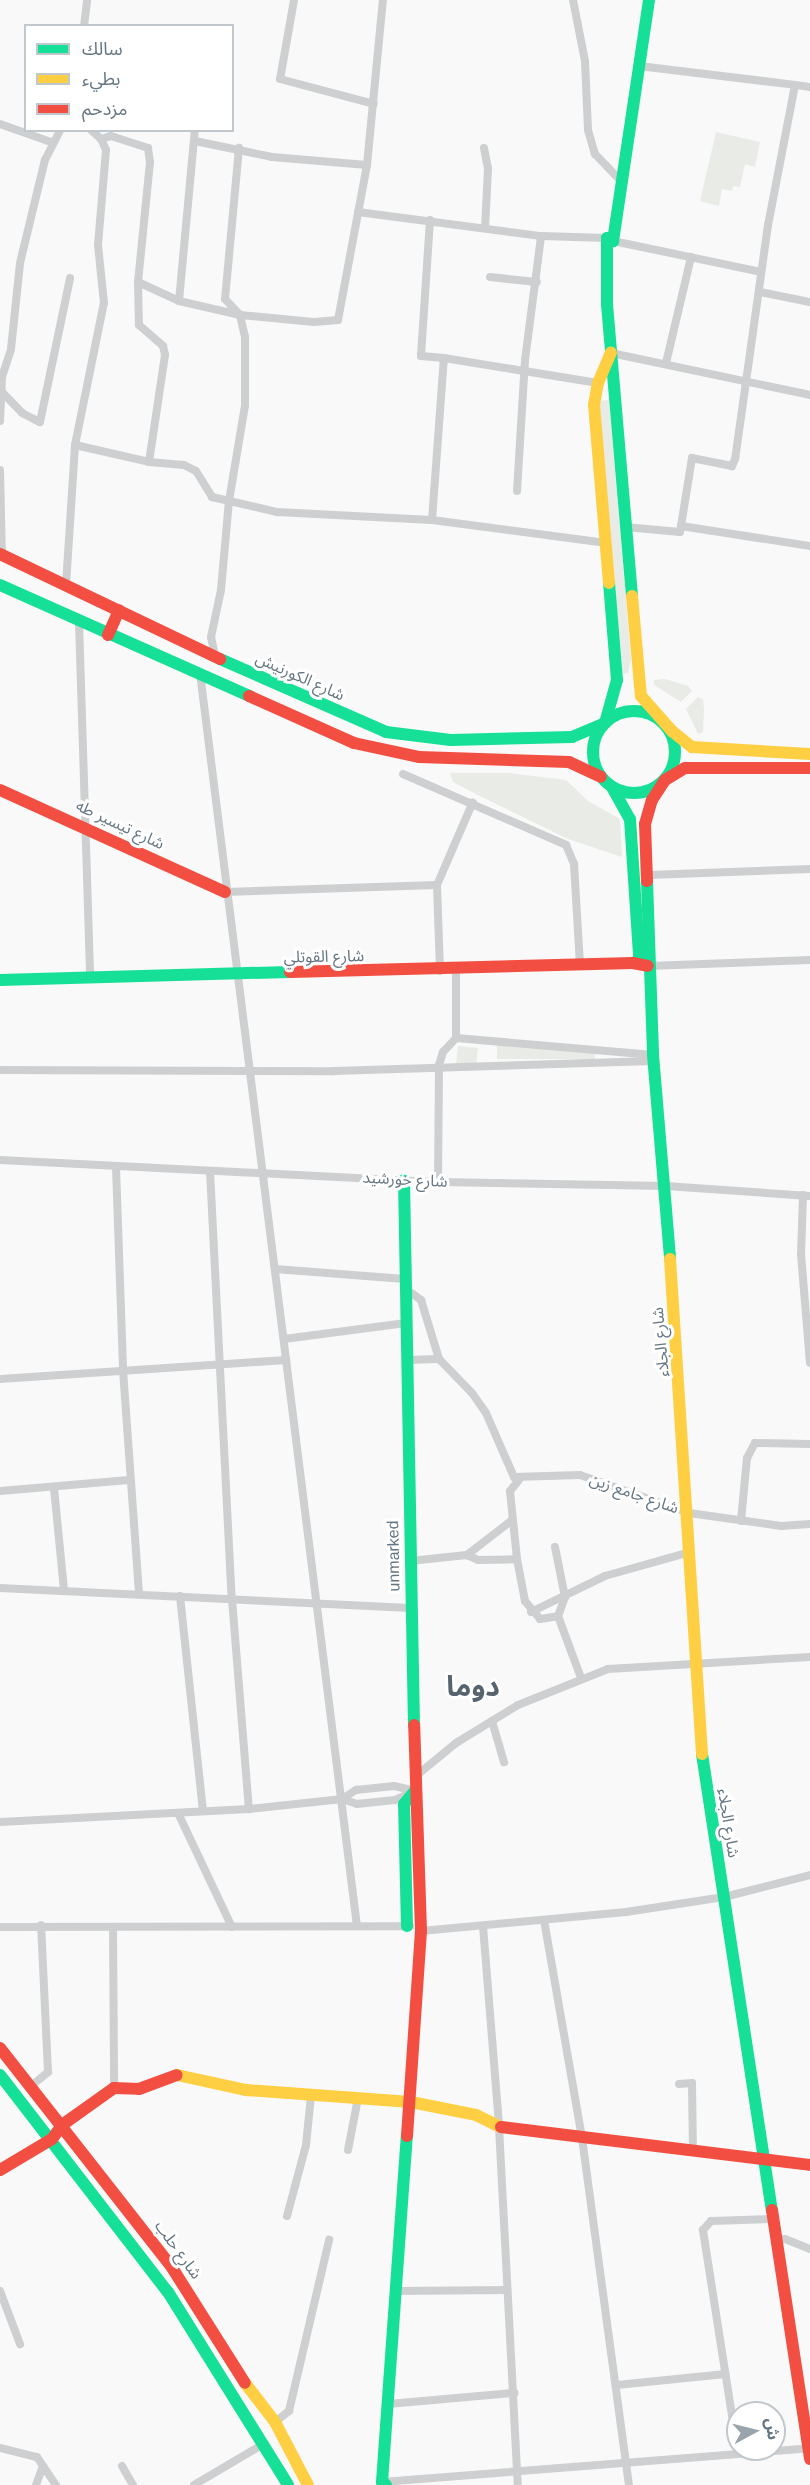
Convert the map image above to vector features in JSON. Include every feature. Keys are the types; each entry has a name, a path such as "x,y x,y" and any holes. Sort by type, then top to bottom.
{"street":[{"path":"84,24 87,0"},
{"path":"294,0 280,79 374,104"},
{"path":"138,282 179,300 240,315 314,322 338,320 367,165 382,0"},
{"path":"573,0 585,61 588,130 595,154 619,179"},
{"path":"649,0 610,239 611,353 641,696 663,722 692,747 810,754"},
{"path":"639,66 810,87"},
{"path":"625,527 680,532 692,458 732,466 744,380 760,292 761,272 795,85"},
{"path":"0,124 51,142"},
{"path":"0,421 20,262 51,142 58,132"},
{"path":"66,585 75,445 104,303 98,245 106,150 101,139 93,132"},
{"path":"179,300 195,132"},
{"path":"101,139 111,136 148,148 150,162 138,282 139,325 162,346 165,355 149,462"},
{"path":"195,141 239,148 272,157 367,165"},
{"path":"215,657 211,637 221,590 229,501 245,405 247,355 240,315 225,299 239,148"},
{"path":"484,148 488,169 485,228"},
{"path":"358,212 541,236 610,239 761,272"},
{"path":"430,220 421,356 527,369 598,383"},
{"path":"517,491 541,236"},
{"path":"666,363 691,257"},
{"path":"490,277 537,282"},
{"path":"2,392 22,413 40,422 70,278"},
{"path":"760,292 810,299"},
{"path":"611,353 810,395"},
{"path":"601,777 596,766 594,743 605,723 618,680 594,405 598,383 611,353"},
{"path":"432,520 444,358"},
{"path":"75,445 149,462 184,465 196,471 212,497 277,512 432,520 606,543"},
{"path":"0,470 1,555"},
{"path":"681,526 810,546"},
{"name":"شارع الكورنيش","path":"1,555 215,657 358,721 417,738 451,740 572,737 605,723"},
{"path":"0,585 338,737 376,750 419,757 568,762 584,766 611,786 630,819 639,956 648,966"},
{"path":"108,635 119,610"},
{"path":"79,622 90,976"},
{"path":"200,673 225,892 284,1339 357,1926"},
{"path":"605,723 615,715 640,711 663,722 672,738 675,757 646,814 649,875 648,966"},
{"path":"786,752 788,769"},
{"path":"611,786 633,794 645,792 685,768 707,766 810,768"},
{"path":"403,774 473,802 566,845 574,864 580,965"},
{"name":"شارع تيسير طه","path":"0,790 86,826 225,892"},
{"path":"440,971 437,885 473,802"},
{"path":"649,875 810,869"},
{"path":"225,892 437,885"},
{"path":"648,966 810,960"},
{"name":"شارع القوتلي","path":"0,980 90,976 440,971 580,965 648,966"},
{"name":"شارع الجلاء","path":"648,966 653,1058 666,1186 689,1512 702,1760 762,2160 809,2452"},
{"path":"438,1182 439,1065 444,1052 456,1038 456,969"},
{"path":"456,1038 653,1058"},
{"path":"0,1070 248,1070 653,1058"},
{"name":"شارع خورشيد","path":"0,1160 438,1182 666,1186 806,1195"},
{"path":"116,1167 123,1370 129,1480 139,1593"},
{"path":"210,1171 232,1599 249,1809"},
{"name":"unmarked","path":"384,2484 395,2291 411,2102 415,1928 416,1776 404,1180"},
{"path":"806,1195 801,1254 810,1363"},
{"path":"275,1269 406,1284 421,1300 439,1359 477,1399 514,1477 519,1480 510,1491 511,1521 525,1601 531,1612 540,1619 558,1617"},
{"path":"284,1339 406,1323"},
{"path":"407,1360 439,1359"},
{"path":"0,1379 286,1360"},
{"path":"741,1521 747,1458 756,1443 810,1444"},
{"name":"شارع جامع زين","path":"519,1480 580,1475 689,1512 781,1526 810,1524"},
{"path":"0,1491 129,1480"},
{"path":"54,1488 64,1590"},
{"path":"467,1555 511,1521"},
{"path":"555,1547 565,1597 558,1617 581,1678"},
{"path":"531,1612 605,1576 690,1552"},
{"path":"411,1561 467,1555 478,1560 517,1559"},
{"path":"0,1588 411,1608"},
{"path":"180,1596 203,1810"},
{"path":"416,1776 456,1743 492,1721 581,1678 608,1669 810,1657"},
{"path":"492,1721 504,1762"},
{"path":"342,1799 356,1790 394,1786 415,1791"},
{"path":"0,1822 249,1809 342,1799 357,1804 395,1800 415,1791"},
{"path":"178,1813 232,1927"},
{"path":"0,1927 41,1925 415,1928 483,1926 724,1897 810,1876"},
{"path":"544,1920 582,2138 629,2485"},
{"path":"31,2086 48,2072 41,1925"},
{"path":"483,1926 499,2127 507,2290 515,2393 518,2485"},
{"path":"113,1927 114,2088"},
{"name":"شارع حلب","path":"0,2048 171,2266 239,2374 275,2422 308,2485"},
{"name":"شارع حلب","path":"0,2074 168,2292 265,2443 288,2485"},
{"path":"0,2170 52,2139 62,2125 114,2088 139,2089 178,2075 246,2090 411,2102 476,2115 499,2127 810,2165"},
{"path":"679,2084 692,2083 693,2152"},
{"path":"287,2216 303,2156 311,2096"},
{"path":"348,2150 358,2097"},
{"path":"762,2160 773,2154 810,2158"},
{"path":"729,2401 703,2230 711,2221 772,2219"},
{"path":"776,2240 785,2239 810,2249"},
{"path":"275,2422 289,2411 329,2240"},
{"path":"395,2291 507,2290"},
{"path":"0,2291 20,2344"},
{"path":"617,2385 725,2374"},
{"path":"388,2404 515,2393"},
{"path":"194,2485 265,2443"},
{"path":"0,2448 37,2457 56,2485"},
{"path":"786,2453 809,2452"},
{"path":"384,2484 726,2455"},
{"path":"36,2485 43,2466"},
{"path":"122,2466 133,2485"}],"shaded area":[{"path":"716,132 760,142 755,167 745,164 740,187 733,186 732,191 722,189 719,206 700,201"},
{"path":"609,400 631,659 628,673 623,674 598,401"},
{"path":"665,679 688,686 692,691 681,702 654,685 654,680"},
{"path":"698,697 703,700 704,709 703,732 698,734 686,709"},
{"path":"450,773 508,773 566,780 588,801 620,819 622,857 568,839 453,782"},
{"path":"497,1044 595,1053 595,1059 497,1059"},
{"path":"458,1046 478,1048 476,1067 456,1065"}],"traffic: fast":[{"path":"632,596 607,305 607,238 613,241 649,0"},
{"path":"220,659 386,732 451,740 572,737 605,723 617,680 609,583"},
{"path":"0,585 249,696"},
{"path":"634,711 650,714 663,723 672,736 675,752 672,768 663,781 650,790 634,793 618,790 605,781 596,768 593,752 596,736 605,723 618,714 634,711"},
{"path":"612,787 630,819 639,956 648,966"},
{"path":"647,881 653,1055 670,1259"},
{"path":"0,980 290,972"},
{"path":"404,1180 414,1725"},
{"path":"702,1754 772,2210"},
{"path":"407,1926 404,1804 415,1791"},
{"path":"0,2075 168,2292 288,2485"},
{"path":"386,2485 382,2482 407,2136"}],"traffic: slow":[{"path":"609,583 594,405 598,383 611,353"},
{"path":"632,596 641,696 672,731 692,747 810,754"},
{"path":"670,1259 702,1754"},
{"path":"177,2075 246,2090 411,2102 476,2115 501,2127"},
{"path":"245,2383 275,2422 308,2485"}],"traffic: jam":[{"path":"0,554 220,659"},
{"path":"108,635 119,610"},
{"path":"249,696 354,743 419,757 569,762 601,777"},
{"path":"647,881 645,824 652,800 665,780 685,768 810,768"},
{"path":"0,790 225,892"},
{"path":"290,972 633,963 648,966"},
{"path":"407,2136 421,1931 414,1725"},
{"path":"0,2048 171,2266 245,2383"},
{"path":"0,2170 52,2139 62,2125 114,2088 139,2089 177,2075"},
{"path":"501,2127 810,2165"},
{"path":"772,2210 810,2459"}],"district":[{"name":"دوما","path":"473,1687"}]}
